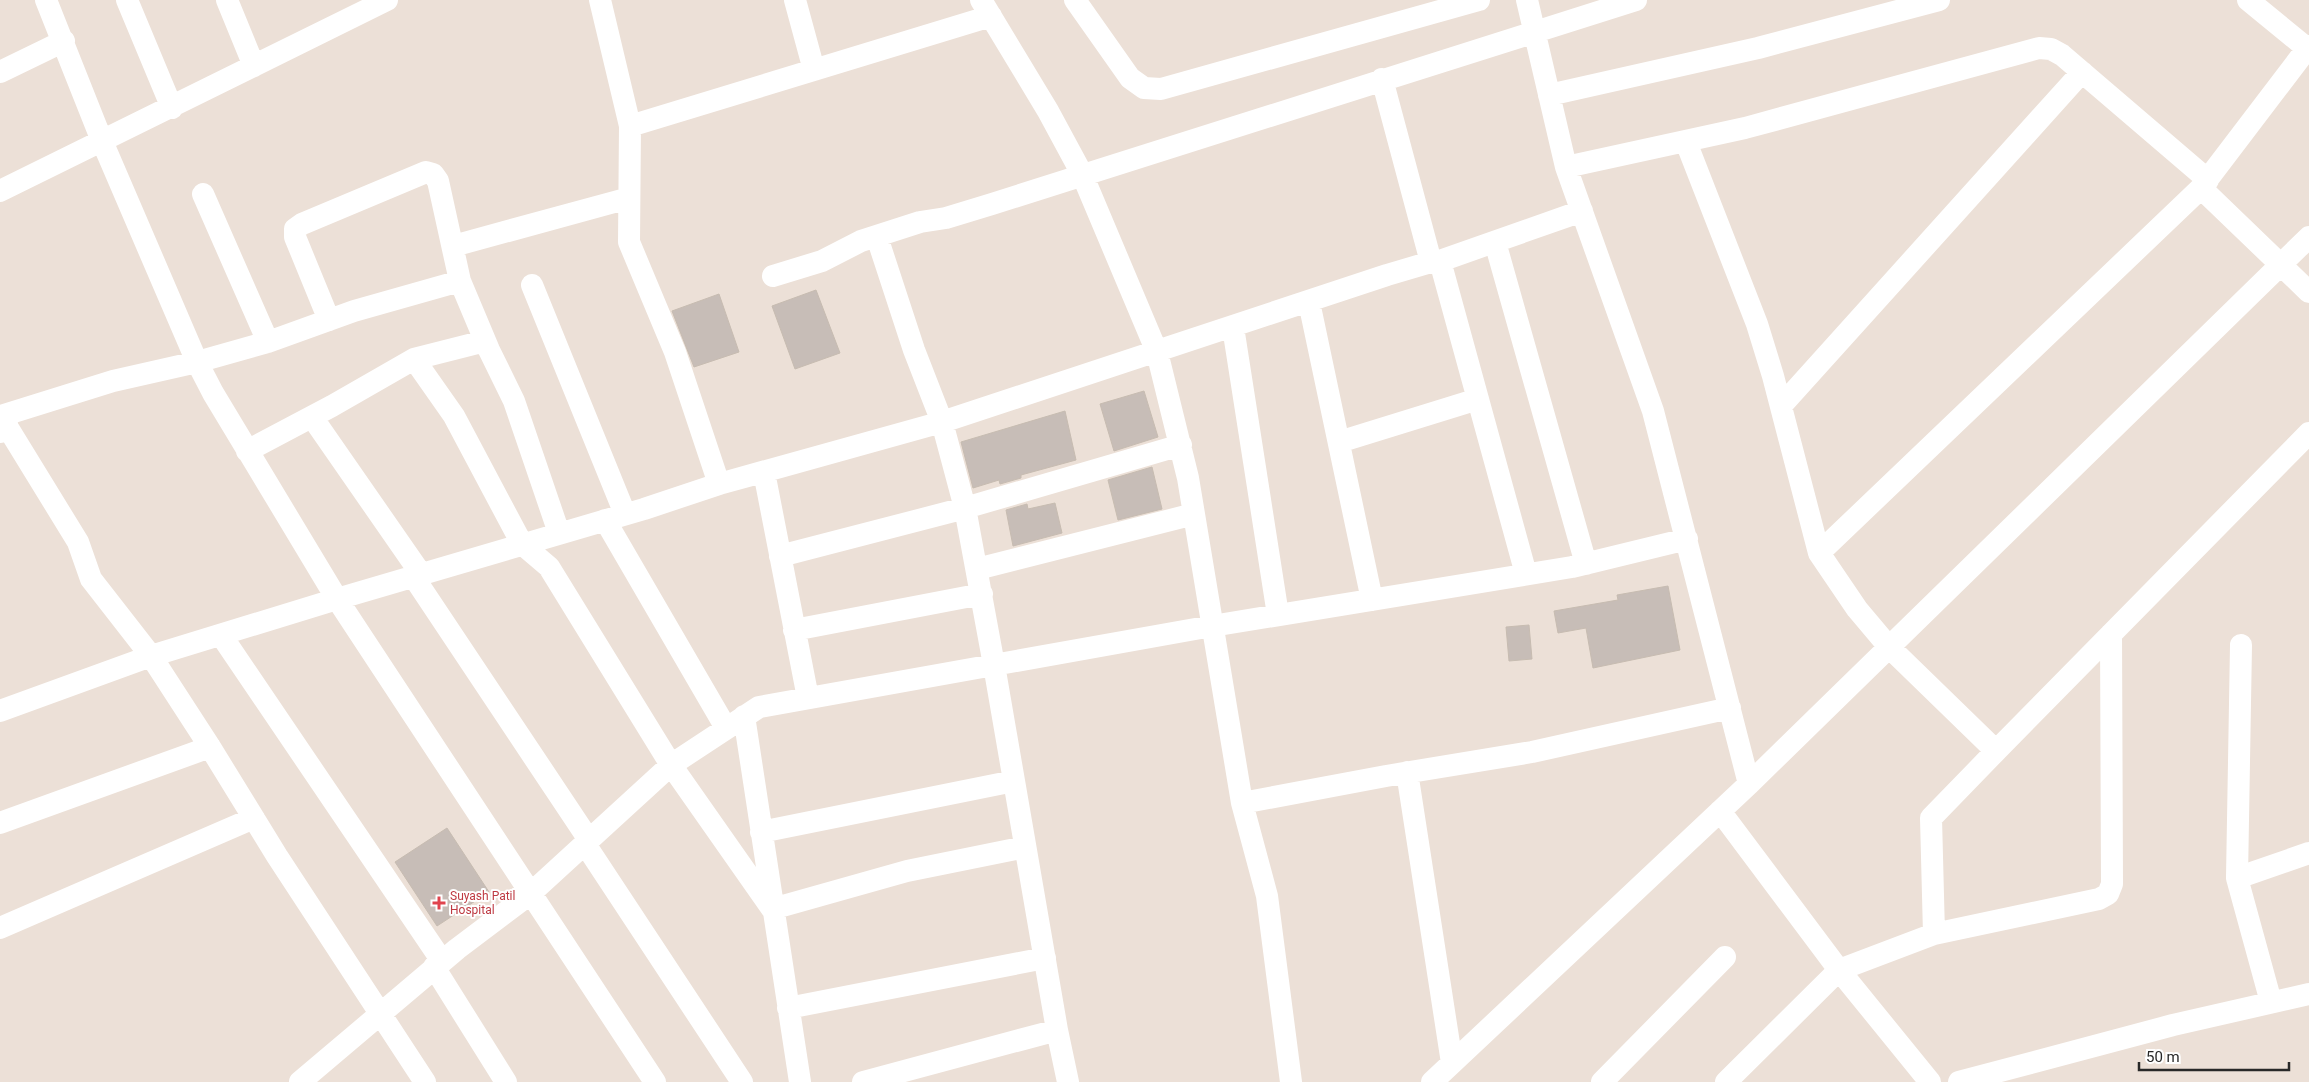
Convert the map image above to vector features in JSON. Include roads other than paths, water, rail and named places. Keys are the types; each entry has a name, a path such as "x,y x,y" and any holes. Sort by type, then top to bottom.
{"street":[{"path":"46,0 64,41 102,141 197,362 247,451 337,599 655,1082"},
{"path":"127,0 172,108"},
{"path":"227,0 254,66"},
{"path":"0,191 172,108 387,0"},
{"path":"600,0 630,126 629,242 675,352 719,484"},
{"path":"795,0 814,70"},
{"path":"1075,0 1130,78 1144,88 1161,89 1479,0"},
{"path":"1527,0 1566,167 1653,411 1749,784"},
{"path":"773,276 822,261 861,241 920,222 946,218 992,204 1636,0"},
{"path":"1549,96 1758,48 1938,0"},
{"path":"1819,553 2204,184 2308,48 2248,0"},
{"path":"630,126 814,70 986,8 1048,111 1082,174 1157,352 1181,445 1242,803 1267,896 1291,1082"},
{"path":"0,72 64,41"},
{"path":"1566,167 1744,128 2039,48 2051,49 2062,55 2082,72 2204,184 2309,292"},
{"path":"1781,406 2082,72"},
{"path":"1382,79 1435,261 1478,399 1526,574"},
{"path":"1686,142 1757,324 1781,406 1819,553 1857,608 1889,647 1996,751"},
{"path":"329,320 295,237 295,230 302,224 426,172 434,174 438,181 460,281 485,341 514,401 559,533"},
{"path":"203,194 268,342"},
{"path":"453,246 629,198"},
{"path":"0,711 151,656 719,484 942,422 1495,242 1582,211"},
{"path":"877,237 914,350 942,422 964,508 982,594 1057,1030 1068,1082"},
{"path":"1432,1082 1749,784 2308,239"},
{"path":"1495,242 1586,564"},
{"path":"425,1082 151,656 91,578 78,542 4,430 4,416 113,381 197,362 268,342 329,320 460,281"},
{"path":"532,285 615,517 735,722 761,832 800,1082"},
{"path":"1309,302 1372,600"},
{"path":"1233,327 1278,616"},
{"path":"247,451 414,359 485,341"},
{"path":"414,359 454,416 522,544 549,568 671,765 772,909"},
{"path":"1339,442 1478,399"},
{"path":"312,416 417,575 742,1082"},
{"path":"1934,934 1931,818 2309,432"},
{"path":"780,556 964,508 1181,445"},
{"path":"764,472 808,698"},
{"path":"977,569 1194,514"},
{"path":"305,1080 380,1012 438,964 530,894 671,765 759,707 1212,626 1586,564 1687,539"},
{"path":"794,630 982,594"},
{"path":"1726,1082 1839,970 1934,934 2099,899 2108,894 2112,884 2111,634"},
{"path":"221,635 438,964 506,1082"},
{"path":"2241,645 2237,878 2271,1002"},
{"path":"1242,803 1406,772 1532,752 1730,708"},
{"path":"0,823 210,747"},
{"path":"1406,772 1452,1063"},
{"path":"761,832 1014,781"},
{"path":"1720,811 1839,970 1930,1082"},
{"path":"0,928 254,818"},
{"path":"772,909 907,871 1025,847"},
{"path":"2237,878 2309,853"},
{"path":"1602,1082 1725,957"},
{"path":"788,1008 1045,958"},
{"path":"1959,1082 2173,1025 2309,994"},
{"path":"863,1082 1057,1030"}],"place":[{"name":"Suyash Patil Hospital","path":"439,903"}]}
